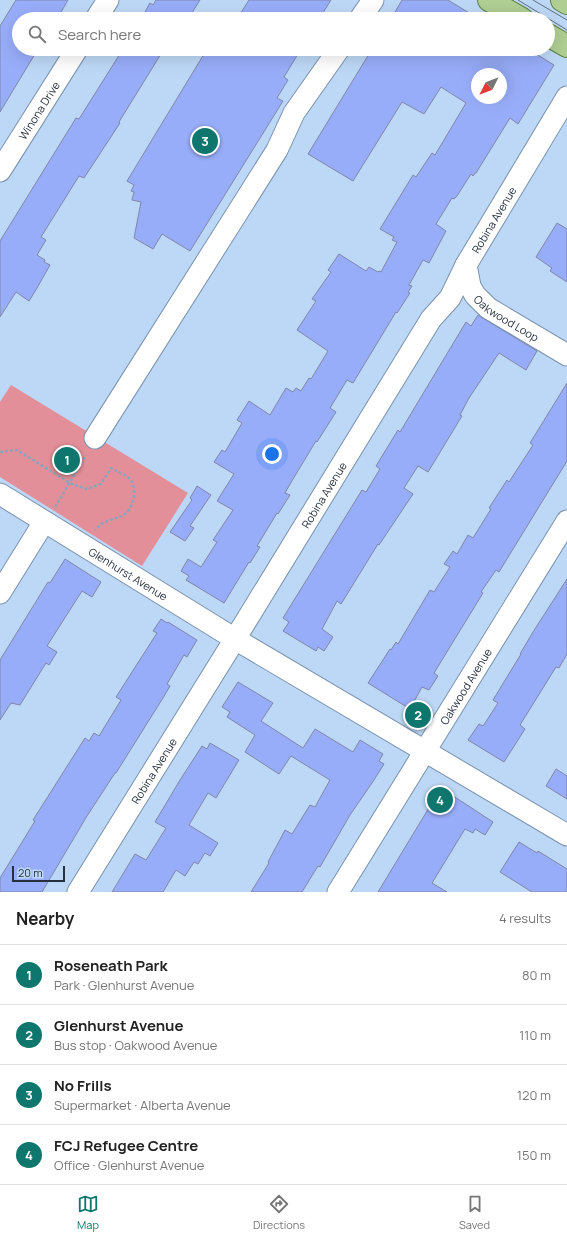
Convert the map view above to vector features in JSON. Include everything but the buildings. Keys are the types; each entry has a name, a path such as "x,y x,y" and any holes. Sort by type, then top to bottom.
{"main road":[{"path":"489,0 510,12"},
{"path":"562,0 567,3"},
{"path":"555,39 567,46"}],"street":[{"path":"100,12 108,0"},
{"path":"364,12 372,0"},
{"name":"Winona Drive","path":"0,171 73,56"},
{"path":"95,438 277,150 294,113 334,56"},
{"name":"Robina Avenue","path":"78,892 235,640 431,319 450,298 466,265 567,97"},
{"name":"Oakwood Loop","path":"466,265 470,286 475,295 488,308 567,355"},
{"name":"Glenhurst Avenue","path":"0,494 49,515 235,640 567,835"},
{"path":"0,593 49,515"},
{"name":"Oakwood Avenue","path":"338,892 567,521"}],"path":[{"path":"49,515 70,483 95,438"},
{"path":"0,452 17,450 70,483 86,489 101,484 111,468 132,481 134,488 133,503 129,512 121,517 99,525 94,530"}],"shaded area":[{"path":"11,385 188,493 142,566 0,477 0,402"}],"tram line":[{"path":"518,0 538,12"},
{"path":"533,0 553,12"},
{"path":"555,13 567,20"},
{"path":"555,23 567,30"}],"place":[{"name":"No Frills","path":"205,141"},
{"name":"Roseneath Park","path":"67,460"},
{"name":"Glenhurst Avenue","path":"418,715"},
{"name":"FCJ Refugee Centre","path":"440,800"}]}
